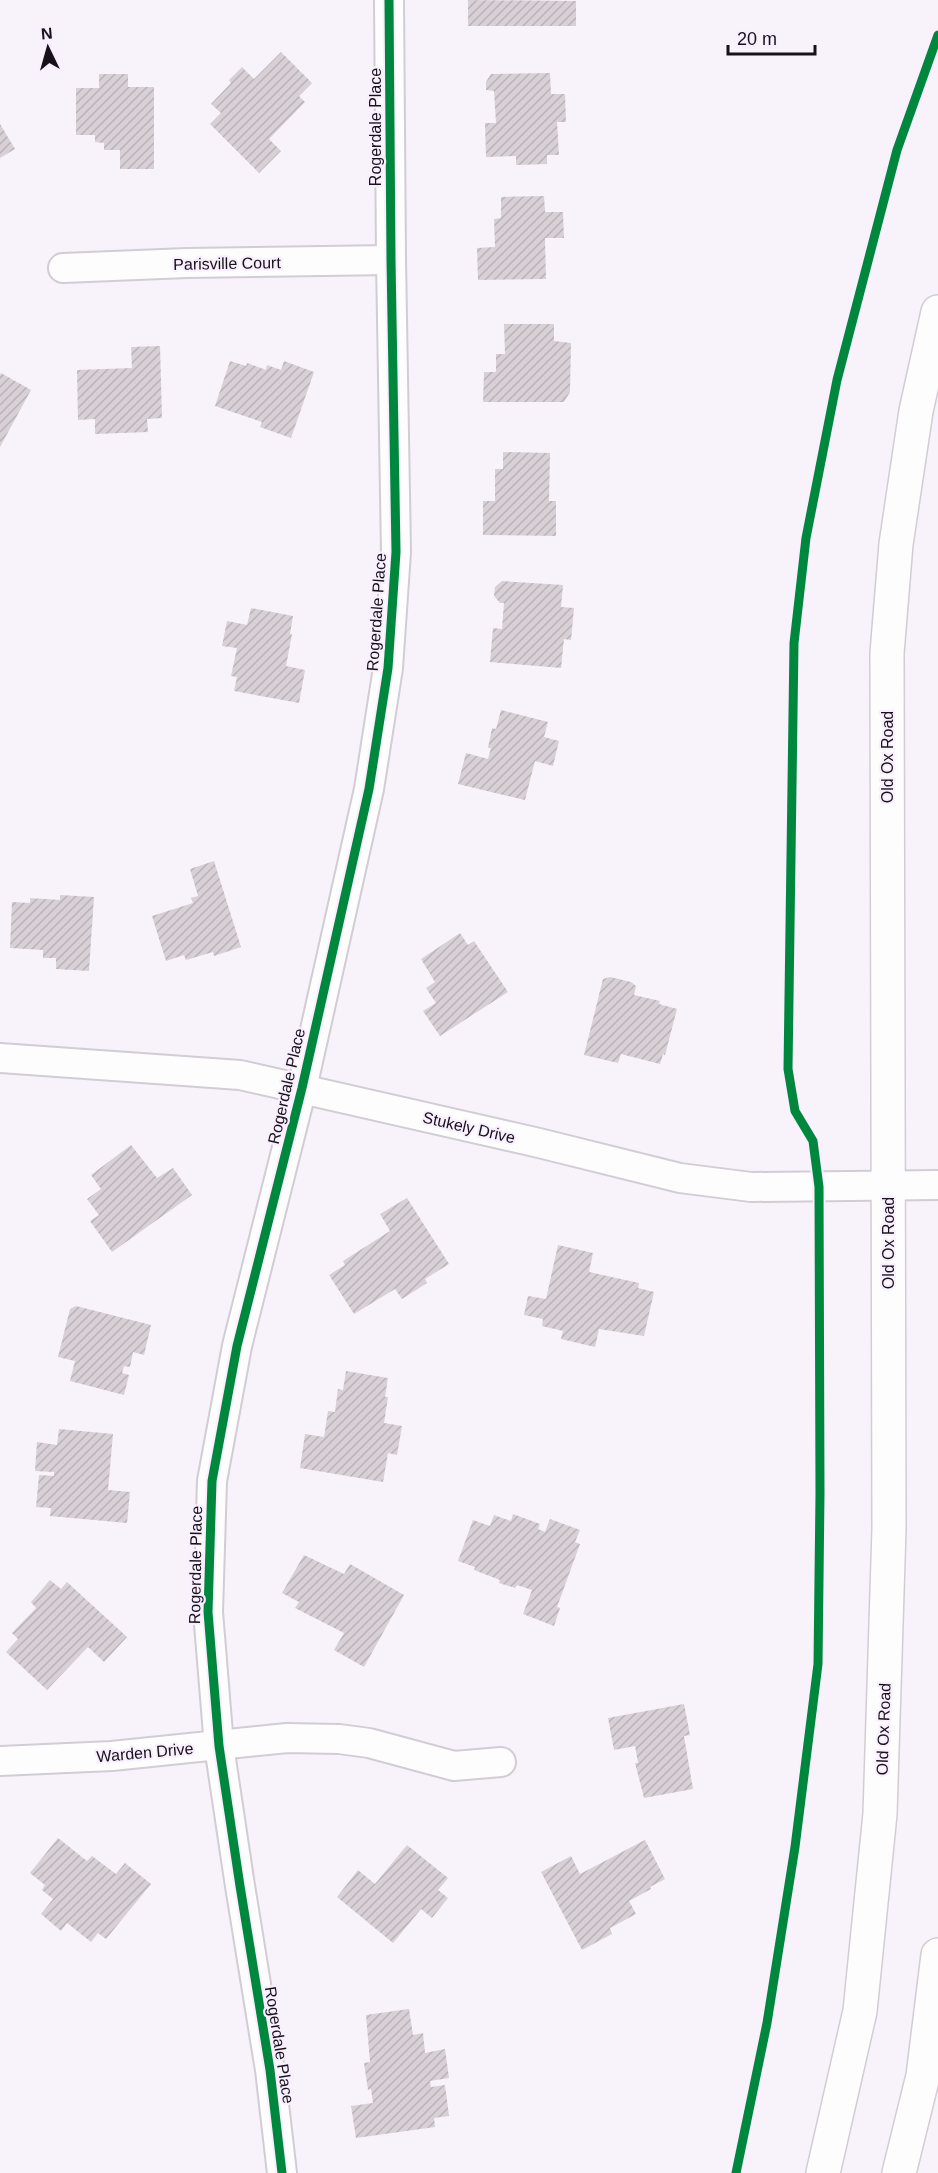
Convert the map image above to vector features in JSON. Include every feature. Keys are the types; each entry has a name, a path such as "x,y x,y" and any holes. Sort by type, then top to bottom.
{"main road":[{"name":"Old Ox Road","path":"823,2173 860,2011 880,1814 889,1529 887,653 896,544 916,411 938,312"},
{"path":"899,2173 923,2076 938,1955"}],"street":[{"name":"Rogerdale Place","path":"282,2173 270,2070 219,1746 208,1612 212,1481 237,1346 302,1088 369,789 388,668 396,552 389,0"},
{"name":"Parisville Court","path":"63,268 187,263 391,260"},
{"name":"Stukely Drive","path":"0,1058 240,1075 680,1178 751,1187 938,1185"},
{"name":"Warden Drive","path":"0,1761 112,1756 287,1738 339,1739 369,1743 454,1766 501,1762"}],"path":[{"path":"736,2173 769,2011 795,1847 818,1664 819,1187 813,1141 795,1111 788,1070 794,643 806,538 837,380 897,150 938,35"}],"building":[{"path":"468,0 576,1 576,26 468,26"},
{"path":"281,52 312,83 299,96 305,102 269,139 281,151 259,173 210,124 221,113 211,104 231,83 229,80 242,67 254,79"},
{"path":"550,73 551,94 565,94 566,122 557,122 559,155 547,155 547,164 516,165 516,156 486,157 485,123 496,123 494,91 486,90 486,82 491,74"},
{"path":"99,74 128,74 128,87 154,87 154,169 120,169 120,150 104,150 104,143 95,142 95,135 76,135 76,88 99,88"},
{"path":"0,124 15,149 0,158"},
{"path":"544,196 545,212 563,212 564,238 545,238 546,279 478,280 477,248 495,247 494,219 501,218 501,197"},
{"path":"504,324 554,324 554,341 571,343 570,392 564,402 483,402 484,372 496,372 496,354 505,354"},
{"path":"160,346 162,418 147,419 148,432 95,434 95,419 78,420 77,370 132,368 131,347"},
{"path":"230,361 246,366 247,363 266,370 267,365 281,370 284,361 314,372 291,438 260,427 262,422 215,406"},
{"path":"1,373 31,390 0,447 0,375"},
{"path":"503,452 550,453 549,501 556,501 556,536 483,535 483,501 495,501 495,469 503,469"},
{"path":"502,581 563,585 561,607 574,608 571,640 564,639 561,668 490,662 493,628 502,629 504,603 500,603 494,596 495,587"},
{"path":"251,608 293,616 286,666 305,670 299,703 234,691 237,677 231,676 237,648 222,646 227,621 247,625"},
{"path":"501,710 548,722 544,737 559,741 553,766 535,761 525,800 458,784 466,753 488,759 492,728 496,729"},
{"path":"214,861 241,947 214,956 213,952 186,960 184,955 166,961 152,916 193,903 191,898 198,896 190,869"},
{"path":"60,895 94,897 89,971 56,969 56,958 43,958 43,950 10,948 12,902 30,903 30,898 60,900"},
{"path":"460,933 468,945 474,941 508,992 440,1036 423,1011 436,1003 426,988 435,982 421,959"},
{"path":"610,977 631,982 636,986 634,995 660,1001 659,1004 677,1009 665,1055 663,1054 660,1064 621,1054 618,1063 584,1055 603,979"},
{"path":"131,1145 157,1178 173,1168 192,1195 112,1252 90,1221 99,1215 87,1199 101,1189 91,1175"},
{"path":"407,1198 449,1264 425,1279 427,1283 402,1299 395,1289 354,1314 329,1275 345,1265 343,1261 390,1231 380,1214"},
{"path":"558,1245 593,1253 589,1272 639,1283 638,1288 654,1292 644,1336 599,1329 595,1347 561,1339 563,1331 542,1326 543,1319 524,1315 528,1296 546,1299"},
{"path":"76,1306 151,1325 144,1355 133,1352 130,1367 124,1366 122,1373 129,1375 124,1395 70,1381 75,1361 58,1357 70,1309"},
{"path":"346,1371 388,1378 384,1423 402,1426 397,1455 388,1453 383,1482 300,1468 305,1434 324,1437 328,1411 335,1412 338,1389 343,1390"},
{"path":"59,1429 113,1434 108,1490 130,1492 127,1523 50,1516 51,1508 36,1507 39,1475 54,1476 54,1472 35,1471 37,1442 57,1445"},
{"path":"513,1514 540,1524 538,1529 545,1532 550,1519 580,1530 575,1542 580,1544 557,1607 560,1608 554,1626 523,1614 532,1590 499,1583 500,1580 458,1561 473,1520 490,1526 494,1515 511,1521"},
{"path":"304,1555 344,1574 350,1564 404,1595 364,1667 334,1650 344,1633 295,1608 299,1602 282,1593"},
{"path":"50,1580 61,1589 67,1582 127,1637 104,1662 88,1647 47,1690 6,1652 18,1639 12,1633 36,1608 31,1602"},
{"path":"684,1704 690,1735 684,1736 693,1789 644,1798 635,1763 638,1763 635,1746 614,1750 608,1718"},
{"path":"58,1838 87,1861 92,1856 116,1874 125,1863 151,1884 106,1939 98,1933 91,1942 67,1923 61,1931 41,1914 53,1899 42,1890 45,1885 30,1873"},
{"path":"645,1840 665,1879 629,1901 636,1914 610,1928 612,1934 582,1950 541,1872 571,1856 580,1874"},
{"path":"407,1845 448,1878 438,1890 448,1898 432,1918 421,1909 393,1943 337,1897 358,1870 375,1884"},
{"path":"409,2009 413,2035 423,2033 425,2053 445,2049 449,2078 430,2081 431,2087 445,2085 449,2116 434,2118 435,2127 356,2138 351,2106 373,2103 371,2089 368,2090 364,2063 370,2062 366,2015"}],"cycle path":[{"path":"282,2173 270,2070 219,1746 208,1612 212,1481 237,1346 302,1088 369,789 388,668 396,552 389,0"},
{"path":"736,2173 767,2023 795,1847 818,1664 819,1187 813,1141 795,1111 788,1069 794,643 806,538 837,380 897,150 938,35"}]}
